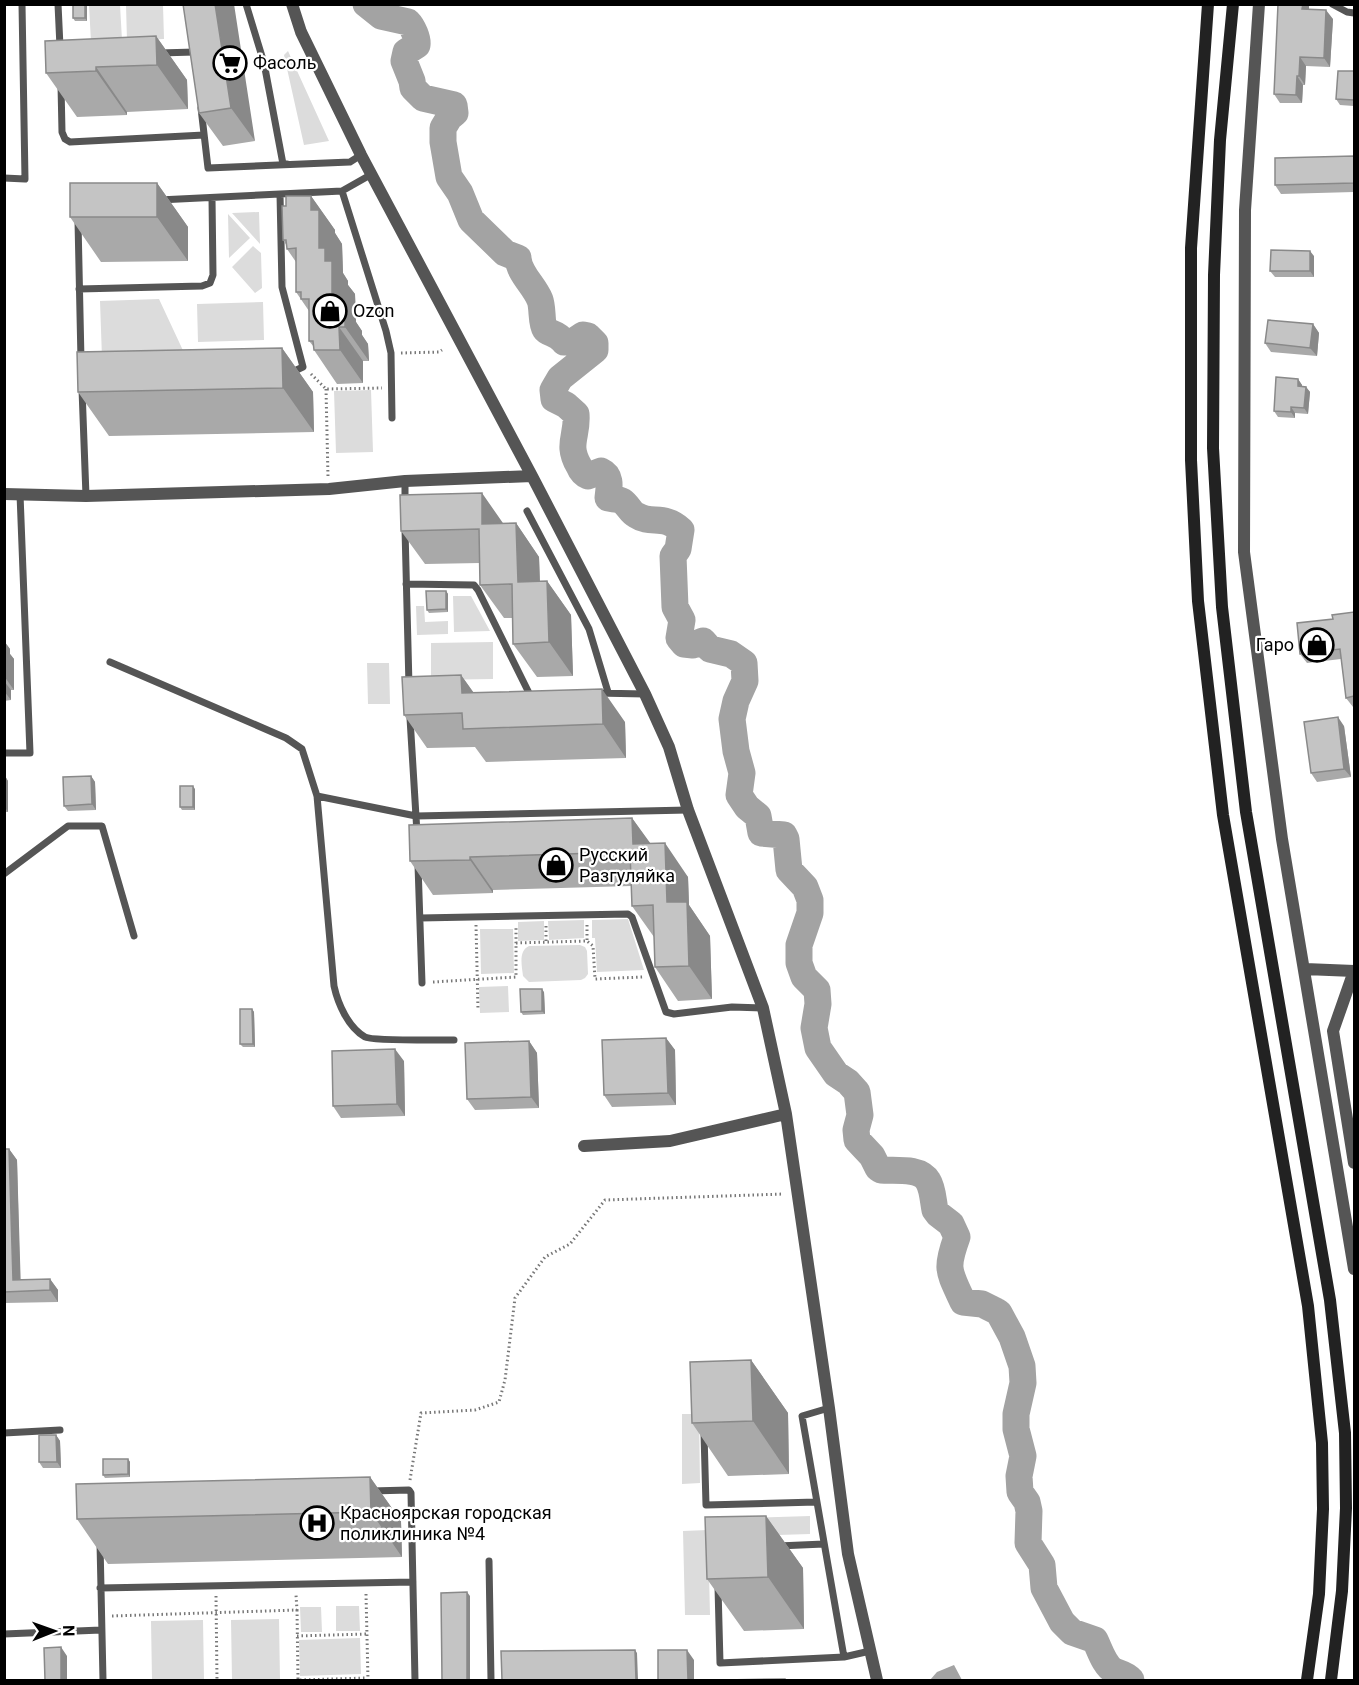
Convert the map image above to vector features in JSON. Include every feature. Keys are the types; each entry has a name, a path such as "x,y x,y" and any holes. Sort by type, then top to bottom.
{"main road":[{"path":"1208,4 1191,248 1191,460 1198,601 1223,815 1310,1317 1322,1443 1323,1509 1319,1594 1307,1680"},
{"path":"1233,4 1220,140 1214,275 1213,448 1222,607 1246,812 1330,1300 1345,1433 1346,1508 1342,1591 1331,1680"}],"street":[{"path":"292,4 301,32 361,155 645,694 669,747 688,810 763,1008 786,1114 848,1554 877,1680"},
{"path":"1259,4 1245,210 1244,552 1282,839 1354,1269"},
{"path":"4,494 86,496 329,489 405,482 532,476"},
{"path":"1305,969 1354,971 1334,1031 1354,1164"},
{"path":"584,1146 670,1141 786,1114"}],"lane":[{"path":"4,178 26,178 22,4"},
{"path":"58,4 60,56"},
{"path":"246,4 264,63 283,164"},
{"path":"1332,4 1354,13"},
{"path":"193,40 196,62"},
{"path":"150,53 195,52"},
{"path":"61,77 62,132 65,139 70,142 204,135"},
{"path":"201,104 208,168 350,162 361,155"},
{"path":"153,200 342,191 372,174"},
{"path":"342,191 391,353 392,418"},
{"path":"280,194 282,287 303,367 284,375"},
{"path":"79,289 202,286 210,283 213,275 212,198"},
{"path":"77,210 81,369"},
{"path":"81,380 86,496"},
{"path":"405,482 409,696"},
{"path":"4,753 30,753 20,494"},
{"path":"527,511 589,630 608,692"},
{"path":"406,584 474,585 530,695"},
{"path":"110,662 286,738 302,749 317,796 334,986 340,1004 351,1024 367,1038 454,1040"},
{"path":"585,693 645,694"},
{"path":"519,695 541,694"},
{"path":"410,708 417,838"},
{"path":"317,796 416,816 688,810"},
{"path":"4,874 68,826 102,826 134,936"},
{"path":"418,861 422,982"},
{"path":"420,918 628,914 632,917 666,1012 674,1014 732,1007 763,1008"},
{"path":"829,1408 802,1416 844,1657"},
{"path":"704,1421 706,1505 816,1502"},
{"path":"4,1434 60,1430"},
{"path":"357,1491 409,1490 411,1493 416,1680"},
{"path":"100,1530 103,1680"},
{"path":"766,1546 824,1544"},
{"path":"489,1562 491,1680"},
{"path":"718,1576 720,1663 844,1657 870,1651"},
{"path":"100,1588 413,1582"},
{"path":"4,1634 101,1630"}],"path":[{"path":"410,352 440,352 442,350"},
{"path":"303,367 326,389 329,489"},
{"path":"326,389 392,388"},
{"path":"587,915 587,941"},
{"path":"546,916 546,942"},
{"path":"422,982 516,977 516,917"},
{"path":"476,918 478,1010"},
{"path":"516,943 587,941 593,946 595,979 654,977"},
{"path":"409,1490 421,1413 475,1410 499,1401 505,1380 514,1298 545,1257 570,1244 605,1200 786,1194"},
{"path":"296,1584 298,1680 368,1679 366,1583"},
{"path":"216,1586 217,1680"},
{"path":"101,1616 297,1610"},
{"path":"297,1636 366,1634"}],"shaded area":[{"path":"89,5 120,5 122,40 91,42"},
{"path":"126,5 163,5 164,39 127,41"},
{"path":"288,51 329,141 304,145 284,55"},
{"path":"259,212 260,244 232,213"},
{"path":"228,214 250,238 229,258"},
{"path":"253,246 261,253 262,288 255,293 232,267"},
{"path":"159,299 187,359 102,358 100,301"},
{"path":"263,302 264,340 198,342 197,304"},
{"path":"371,390 373,452 336,453 334,391"},
{"path":"453,596 471,596 490,631 454,632"},
{"path":"416,606 424,606 425,622 448,621 448,634 417,635"},
{"path":"493,642 493,679 431,680 431,643"},
{"path":"367,663 389,663 390,704 368,704"},
{"path":"628,919 644,970 597,972 592,920"},
{"path":"584,920 584,938 549,940 548,921"},
{"path":"544,921 544,940 518,941 518,922"},
{"path":"480,929 513,929 514,973 481,974"},
{"path":"580,945 587,951 588,974 585,978 529,982 523,976 522,955 529,946"},
{"path":"508,986 509,1012 480,1013 479,987"},
{"path":"682,1414 699,1414 700,1483 682,1484"},
{"path":"810,1516 810,1534 720,1537 719,1519"},
{"path":"708,1530 710,1615 685,1615 683,1531"},
{"path":"336,1606 359,1606 360,1631 336,1631"},
{"path":"300,1607 321,1607 322,1632 301,1632"},
{"path":"279,1619 280,1680 232,1680 231,1620"},
{"path":"203,1620 204,1680 152,1680 151,1621"},
{"path":"360,1638 361,1674 300,1676 299,1640"},
{"path":"954,1665 962,1680 930,1680 937,1672"}],"building":[{"path":"73,4 85,4 85,18 73,18"},
{"path":"183,4 215,4 231,108 199,113"},
{"path":"1278,4 1303,4 1302,9 1326,10 1324,58 1300,57 1296,95 1274,94"},
{"path":"156,36 157,65 96,67 96,71 46,73 45,41"},
{"path":"1338,71 1354,71 1354,100 1336,99"},
{"path":"1354,156 1354,183 1275,185 1275,158"},
{"path":"70,183 157,183 157,217 70,217"},
{"path":"286,196 311,196 311,210 319,210 319,248 325,248 325,261 332,261 332,297 338,297 339,311 345,311 345,327 339,327 340,350 314,350 313,341 309,341 309,299 301,299 301,292 296,292 296,248 287,249 286,240 283,240 282,206 286,206"},
{"path":"1271,250 1310,251 1310,271 1270,271"},
{"path":"1268,320 1313,324 1310,348 1265,343"},
{"path":"282,348 283,388 78,392 77,352"},
{"path":"1276,377 1298,379 1298,386 1306,387 1304,408 1291,407 1291,412 1274,411"},
{"path":"482,493 482,524 516,523 518,582 547,581 549,642 513,644 512,584 480,585 479,529 401,531 400,495"},
{"path":"426,591 446,591 446,609 427,610"},
{"path":"1354,612 1354,696 1346,698 1340,649 1300,654 1297,623 1333,619 1332,615"},
{"path":"461,675 462,693 602,689 603,724 463,729 462,713 404,715 402,677"},
{"path":"1338,717 1344,769 1311,773 1304,722"},
{"path":"91,776 92,804 64,806 63,777"},
{"path":"180,786 193,786 193,807 180,807"},
{"path":"632,818 633,844 665,843 667,902 687,902 689,966 655,967 653,905 632,906 630,852 410,861 409,825"},
{"path":"520,989 542,989 542,1011 521,1012"},
{"path":"240,1009 252,1009 253,1044 240,1044"},
{"path":"666,1038 668,1093 604,1095 602,1040"},
{"path":"529,1041 531,1097 467,1099 465,1043"},
{"path":"395,1049 397,1104 333,1106 332,1051"},
{"path":"4,1149 9,1149 13,1280 50,1279 50,1290 4,1292"},
{"path":"751,1360 753,1421 692,1423 690,1362"},
{"path":"39,1435 56,1435 57,1462 39,1462"},
{"path":"103,1459 128,1459 128,1474 103,1475"},
{"path":"370,1477 371,1512 77,1519 76,1484"},
{"path":"766,1516 768,1577 707,1579 705,1517"},
{"path":"467,1592 467,1680 442,1680 441,1593"},
{"path":"61,1647 61,1680 45,1680 44,1648"},
{"path":"635,1650 636,1680 502,1680 501,1651"},
{"path":"658,1650 687,1650 688,1680 658,1680"},
{"path":"785,1679 785,1680 723,1680"}],"waterway":[{"path":"366,4 381,16 408,22 415,33 417,42 417,45 406,52 404,61 413,88 423,98 454,105 455,113 443,128 443,142 449,177 460,193 471,220 505,253 518,258 521,269 540,300 546,331 558,336 564,342 574,341 583,335 588,336 595,343 595,350 560,378 553,390 554,399 566,405 576,414 573,452 583,473 588,476 601,471 605,473 609,483 608,498 622,501 632,512 642,518 669,522 681,530 678,549 673,556 675,607 682,620 679,638 684,644 693,645 703,641 710,649 731,654 744,663 745,681 736,701 732,719 736,751 742,773 739,795 747,807 758,816 761,833 784,835 789,870 805,887 810,900 810,913 799,945 799,963 804,977 817,990 818,1004 814,1028 818,1048 836,1074 857,1092 860,1115 856,1130 857,1140 872,1156 878,1168 913,1172 928,1181 935,1210 951,1224 957,1237 950,1270 963,1302 982,1304 999,1313 1012,1337 1022,1366 1023,1383 1016,1414 1016,1429 1023,1456 1019,1476 1020,1492 1027,1502 1029,1511 1028,1543 1042,1565 1044,1588 1062,1622 1072,1632 1095,1640 1108,1665 1131,1680"}],"place":[{"name":"Фасоль","path":"230,63"},
{"name":"Ozon","path":"330,311"},
{"name":"Гаро","path":"1317,645"},
{"name":"Русский Разгуляйка","path":"556,865"},
{"name":"Красноярская городская поликлиника №4","path":"317,1523"}]}
